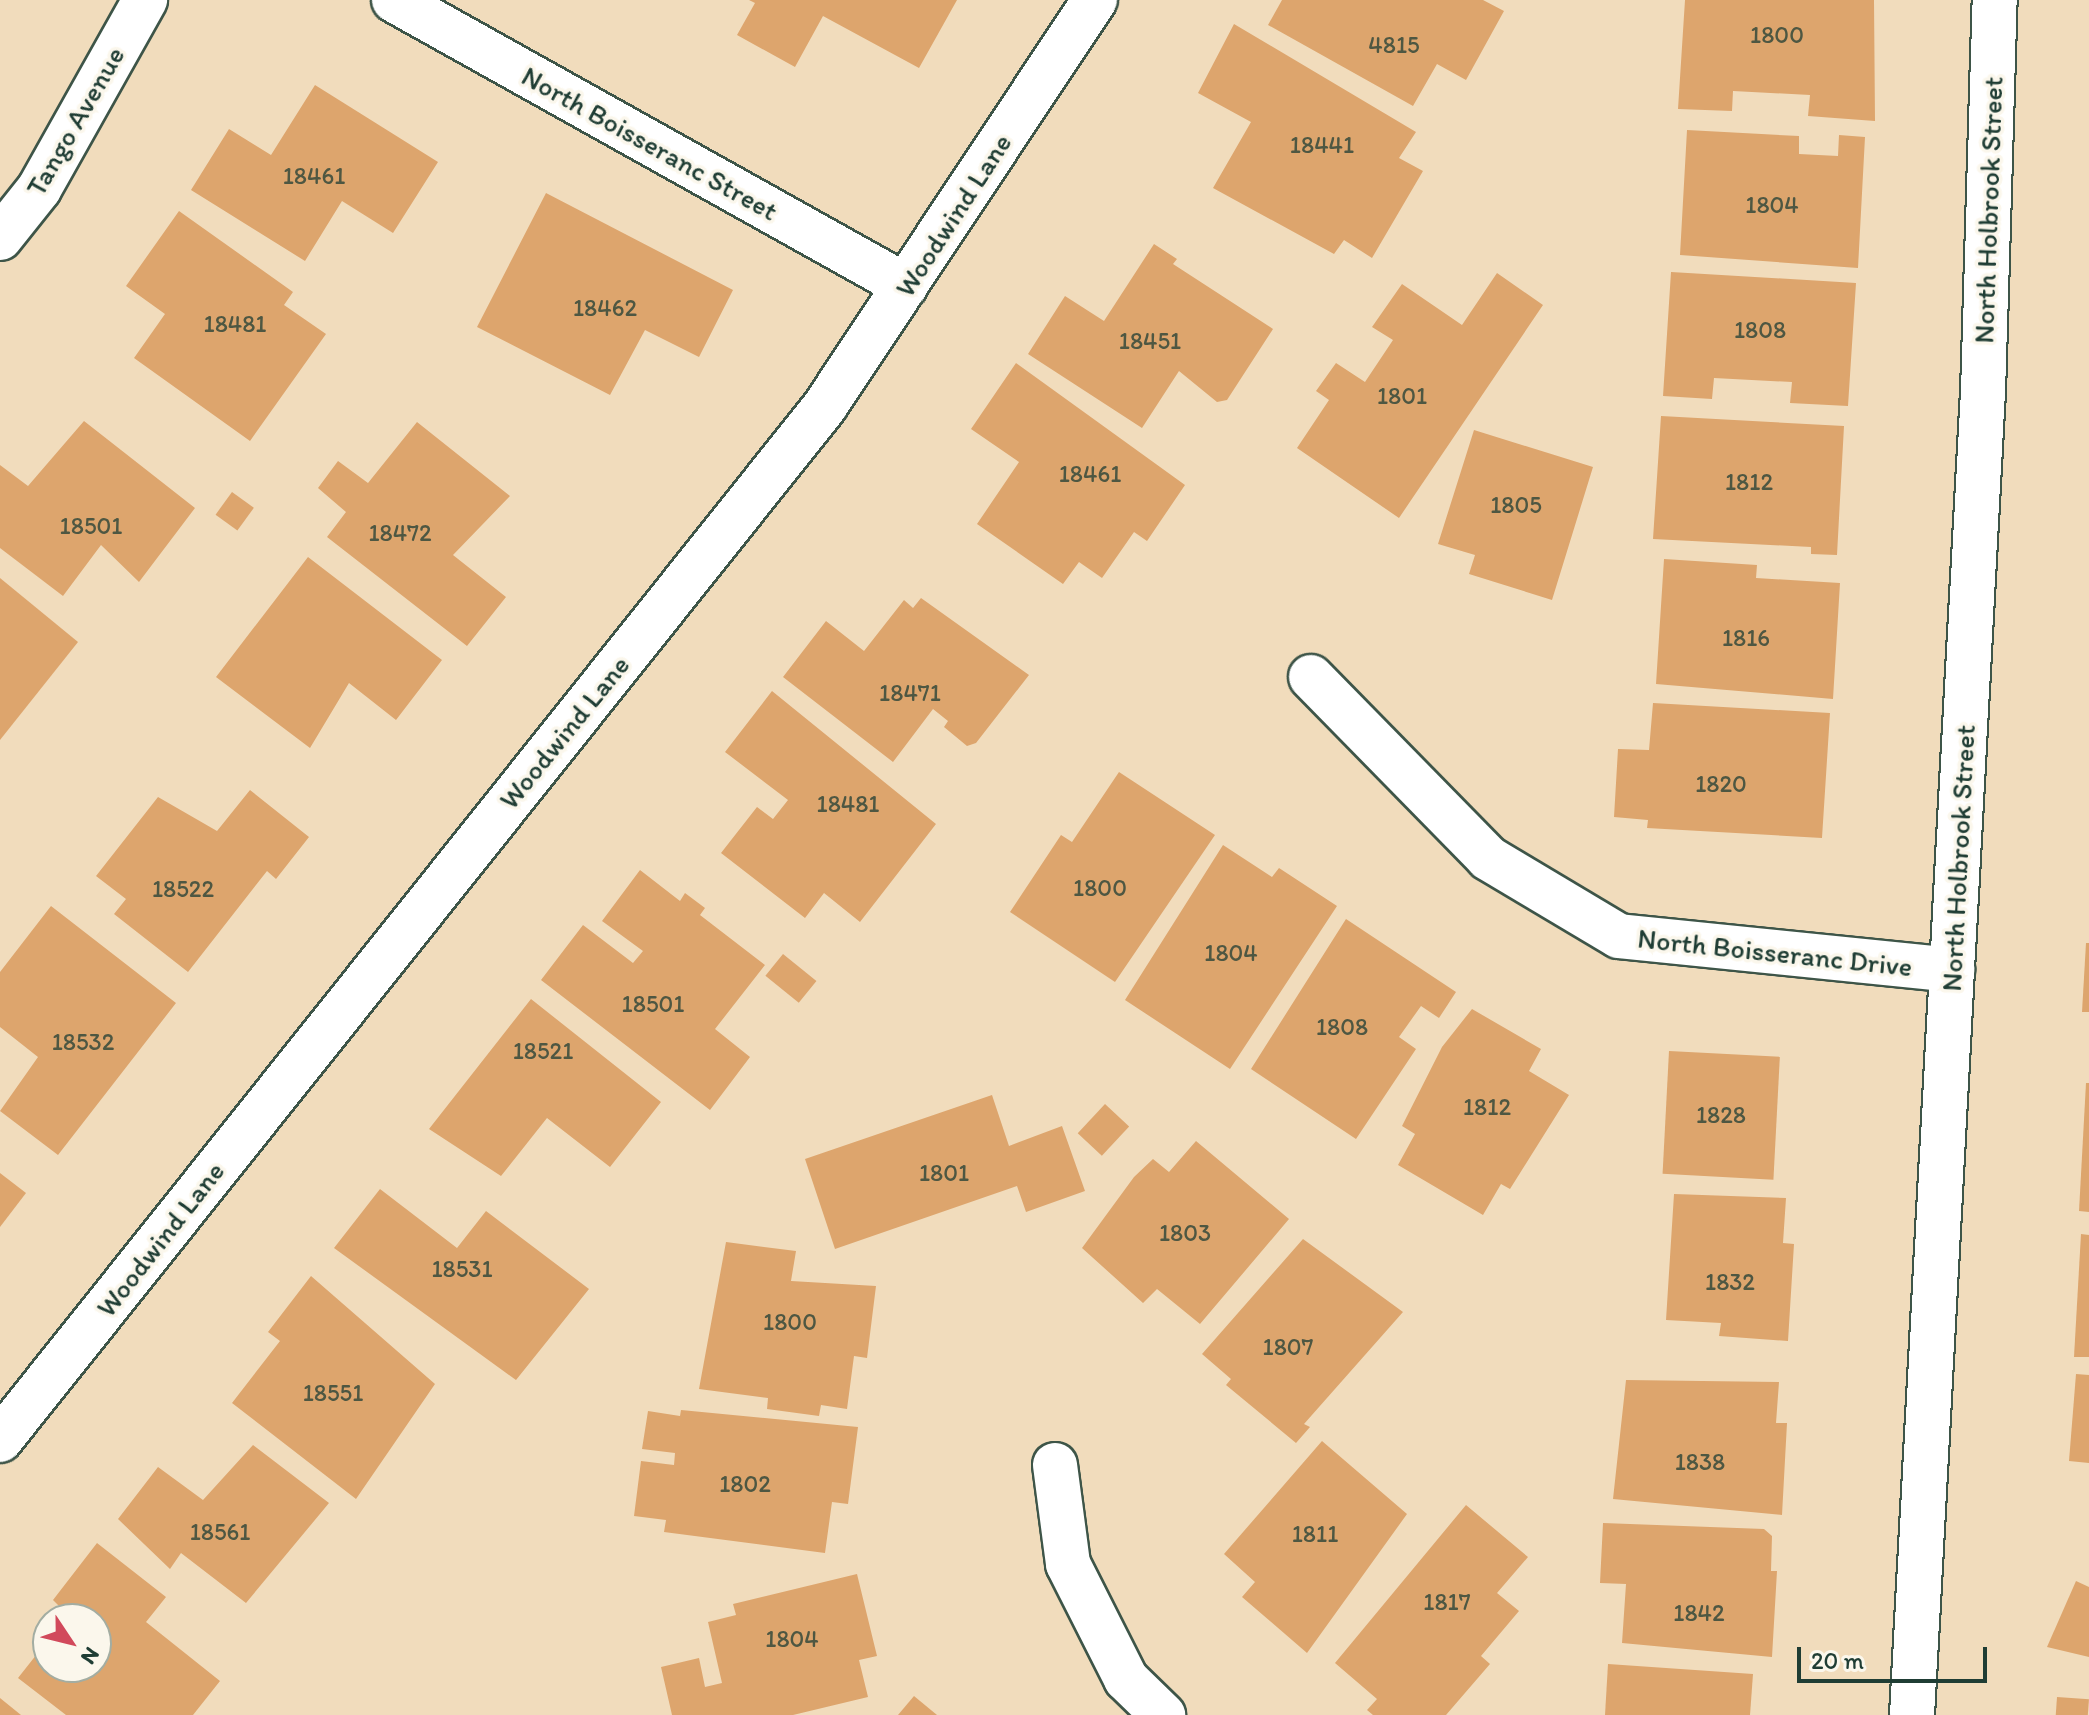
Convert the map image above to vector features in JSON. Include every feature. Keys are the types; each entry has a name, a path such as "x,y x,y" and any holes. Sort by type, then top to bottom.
{"street":[{"name":"Tango Avenue","path":"0,238 39,189 145,0"},
{"name":"North Boisseranc Street","path":"394,0 906,286"},
{"name":"Woodwind Lane","path":"0,1440 704,562 825,406 1095,0"},
{"name":"North Holbrook Street","path":"1912,1715 1952,970 1995,0"},
{"name":"North Boisseranc Drive","path":"1311,677 1488,858 1619,936 1952,970"},
{"path":"1055,1465 1068,1564 1126,1679 1163,1715"}],"building":[{"path":"749,0 957,0 919,68 823,16 795,67 737,35 755,3"},
{"path":"1282,0 1483,0 1504,11 1466,80 1437,64 1413,106 1268,25"},
{"path":"1685,0 1874,0 1875,121 1808,116 1810,95 1733,91 1732,111 1678,109"},
{"path":"1234,24 1416,132 1399,158 1423,171 1372,258 1344,240 1334,254 1213,188 1251,122 1198,93"},
{"path":"315,85 438,162 393,233 342,201 305,261 191,190 229,129 271,155"},
{"path":"1687,130 1799,136 1799,154 1838,156 1839,135 1865,137 1858,268 1680,255"},
{"path":"546,193 733,290 699,357 645,330 610,395 477,327"},
{"path":"179,211 293,292 284,305 326,334 250,441 134,358 165,314 126,286"},
{"path":"1154,244 1177,259 1173,264 1273,329 1227,400 1217,402 1179,371 1142,428 1028,354 1065,296 1104,321"},
{"path":"1671,272 1856,283 1848,406 1790,403 1792,382 1714,378 1712,399 1663,396"},
{"path":"1497,273 1543,305 1399,518 1297,448 1329,400 1316,391 1336,363 1365,382 1393,340 1372,327 1402,284 1462,325"},
{"path":"1016,363 1185,485 1147,541 1134,532 1102,578 1079,562 1063,584 977,524 1019,462 971,429"},
{"path":"1661,416 1844,426 1837,555 1811,554 1811,547 1653,539"},
{"path":"84,421 195,508 139,582 101,545 63,596 0,548 0,465 28,486"},
{"path":"417,422 510,496 453,555 506,597 467,646 327,537 346,512 318,488 338,461 368,483"},
{"path":"1474,430 1593,467 1552,600 1469,574 1475,555 1438,544"},
{"path":"232,492 254,508 237,531 216,515"},
{"path":"308,557 442,660 396,720 349,683 310,748 216,677"},
{"path":"1664,559 1757,565 1756,578 1840,583 1833,699 1656,684"},
{"path":"0,578 78,642 0,740"},
{"path":"921,598 1029,675 976,743 967,746 944,727 948,721 933,709 893,762 783,677 826,621 864,651 904,600 913,608"},
{"path":"772,691 936,824 860,922 824,893 805,918 721,853 757,807 773,819 788,800 725,752"},
{"path":"1653,703 1830,713 1822,838 1647,828 1648,820 1614,817 1618,749 1649,750"},
{"path":"1119,772 1215,835 1115,982 1010,912 1061,835 1072,842"},
{"path":"250,790 309,837 276,879 267,871 188,972 114,914 126,899 96,876 158,797 217,831"},
{"path":"1223,845 1272,877 1279,868 1337,906 1230,1069 1125,1000"},
{"path":"640,870 680,901 685,893 705,908 700,915 765,965 715,1029 750,1057 710,1110 541,980 583,925 633,963 643,951 602,921"},
{"path":"51,906 176,1003 58,1155 0,1111 38,1057 0,1027 0,972"},
{"path":"1346,919 1456,992 1439,1018 1421,1006 1399,1037 1416,1049 1356,1139 1251,1069"},
{"path":"2086,943 2089,943 2089,1012 2082,1012"},
{"path":"783,954 816,981 799,1003 765,976"},
{"path":"531,999 661,1102 610,1167 547,1118 501,1176 429,1129"},
{"path":"1472,1009 1541,1049 1529,1071 1569,1095 1510,1189 1501,1184 1483,1215 1398,1165 1415,1134 1402,1126 1442,1047"},
{"path":"1669,1051 1780,1057 1773,1180 1663,1174"},
{"path":"2086,1083 2089,1083 2089,1212 2079,1211"},
{"path":"992,1095 1009,1146 1062,1126 1085,1191 1026,1212 1017,1186 835,1249 805,1159"},
{"path":"1105,1104 1129,1127 1102,1156 1078,1133"},
{"path":"1196,1141 1289,1219 1200,1324 1157,1289 1143,1303 1082,1248 1134,1177 1153,1159 1169,1172"},
{"path":"0,1173 26,1193 0,1227"},
{"path":"380,1189 457,1248 486,1211 589,1289 516,1380 334,1248"},
{"path":"1674,1194 1786,1198 1783,1243 1794,1244 1788,1341 1719,1336 1721,1323 1666,1320"},
{"path":"2081,1234 2089,1235 2089,1357 2074,1357"},
{"path":"1303,1239 1403,1312 1304,1424 1310,1427 1296,1443 1226,1385 1231,1379 1202,1354"},
{"path":"726,1242 796,1251 791,1281 876,1286 867,1358 854,1356 847,1409 821,1405 819,1416 767,1409 768,1398 699,1389"},
{"path":"311,1276 435,1384 356,1499 232,1403 280,1341 268,1332"},
{"path":"2076,1374 2089,1375 2089,1463 2069,1461"},
{"path":"1626,1380 1779,1382 1776,1423 1787,1423 1782,1515 1613,1499"},
{"path":"681,1410 858,1427 848,1504 832,1502 825,1553 664,1532 666,1520 634,1516 641,1461 674,1465 675,1453 642,1449 648,1411 680,1416"},
{"path":"1322,1441 1407,1514 1307,1653 1242,1597 1255,1582 1224,1554"},
{"path":"253,1445 329,1503 246,1603 181,1553 170,1569 118,1519 158,1467 203,1500"},
{"path":"1466,1505 1528,1557 1497,1593 1519,1611 1481,1656 1490,1664 1446,1715 1373,1715 1367,1710 1377,1699 1335,1663"},
{"path":"1603,1523 1764,1529 1772,1536 1771,1571 1777,1571 1772,1657 1622,1643 1626,1584 1600,1583"},
{"path":"97,1543 166,1597 146,1622 220,1681 193,1715 66,1715 18,1678 32,1660 32,1683 112,1683 112,1603 56,1603 53,1600"},
{"path":"857,1574 877,1656 859,1660 868,1697 793,1715 672,1715 661,1667 699,1658 705,1687 722,1683 708,1622 736,1615 733,1604"},
{"path":"2076,1581 2089,1587 2089,1657 2047,1647"},
{"path":"1608,1664 1753,1674 1750,1715 1605,1715"},
{"path":"914,1696 937,1715 898,1715"},
{"path":"2057,1697 2089,1699 2088,1715 2056,1715"},
{"path":"0,1698 21,1715 0,1715"}]}
